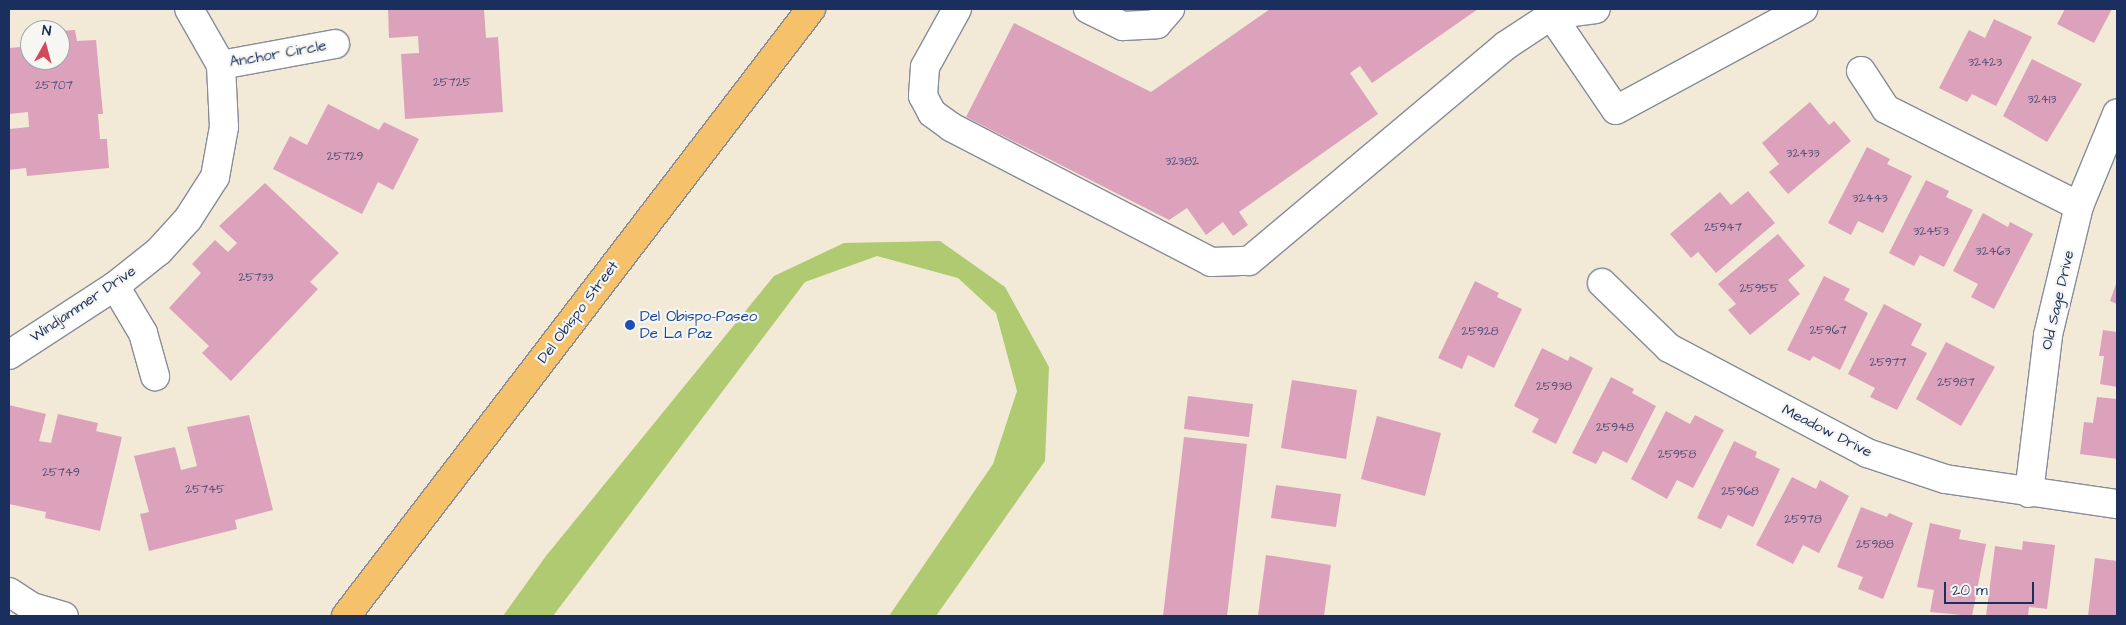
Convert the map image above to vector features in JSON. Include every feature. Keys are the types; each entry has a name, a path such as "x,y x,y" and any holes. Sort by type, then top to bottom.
{"main road":[{"name":"Del Obispo Street","path":"346,616 812,9"}],"street":[{"path":"189,9 221,65"},
{"path":"957,9 925,67 923,96 932,113 951,127 1211,262 1249,261 1505,46 1550,12 1596,9"},
{"path":"1088,9 1123,26 1157,24 1170,9"},
{"path":"1550,12 1616,110 1803,9"},
{"name":"Anchor Circle","path":"221,65 334,44"},
{"name":"Windjammer Drive","path":"9,355 115,286 159,251 188,219 215,177 224,127 221,65"},
{"path":"1862,71 1886,109 2080,206"},
{"name":"Old Sage Drive","path":"2028,493 2048,334 2080,206 2117,114"},
{"name":"Meadow Drive","path":"1602,283 1670,348 1867,453 1945,479 2028,493 2117,504"},
{"path":"115,286 143,333 155,376"},
{"path":"9,592 32,607 64,616"}],"green space":[{"path":"940,241 1005,287 1049,367 1045,461 936,616 889,616 993,464 1017,391 996,313 958,278 877,256 805,282 553,616 503,616 546,556 774,276 844,243"}],"building":[{"path":"388,9 484,9 486,38 498,37 503,112 405,119 401,54 419,53 418,36 389,38"},
{"path":"1270,9 1478,9 1372,83 1360,66 1350,73 1378,114 1239,212 1248,225 1233,236 1223,222 1206,235 1187,208 1169,220 966,117 1014,23 1151,92"},
{"path":"2065,9 2112,9 2094,43 2057,24"},
{"path":"1994,19 2032,37 1996,106 1972,94 1967,102 1939,88 1969,30 1985,38"},
{"path":"70,30 75,30 77,41 96,40 103,114 98,114 100,139 107,139 109,168 27,176 26,168 9,170 9,129 29,127 28,112 9,114 9,48 20,47 20,70 70,70"},
{"path":"2032,59 2082,84 2047,142 2003,116"},
{"path":"1810,102 1829,125 1834,121 1851,141 1788,194 1769,172 1779,164 1762,143"},
{"path":"328,104 379,130 384,122 419,139 393,190 378,182 362,214 273,169 290,136 307,145"},
{"path":"1867,147 1890,159 1887,164 1912,176 1883,233 1858,221 1851,235 1828,223"},
{"path":"1926,180 1949,191 1946,197 1973,210 1944,267 1920,255 1914,266 1889,253"},
{"path":"265,183 339,253 310,282 318,289 231,381 202,353 209,346 169,308 201,273 192,264 215,240 228,252 237,243 219,226"},
{"path":"1748,191 1775,223 1716,273 1698,252 1691,258 1670,234 1720,192 1731,205"},
{"path":"1983,213 2008,227 2010,222 2033,234 1994,309 1971,297 1978,284 1953,271"},
{"path":"1778,234 1805,266 1788,280 1800,294 1750,335 1728,310 1736,304 1718,284"},
{"path":"1824,276 1850,289 1844,300 1868,313 1840,370 1813,356 1810,361 1787,350"},
{"path":"1475,281 1499,293 1497,297 1522,309 1494,368 1468,355 1462,369 1438,358"},
{"path":"2117,281 2117,304 2110,301"},
{"path":"1884,304 1922,324 1911,345 1927,353 1897,410 1870,397 1875,388 1848,374"},
{"path":"2103,330 2117,332 2117,387 2100,384 2104,356 2099,356"},
{"path":"1946,342 1995,367 1961,426 1916,399"},
{"path":"1542,348 1568,361 1570,356 1593,368 1556,444 1532,432 1539,419 1514,406"},
{"path":"1611,377 1634,389 1632,393 1656,406 1627,463 1603,451 1596,464 1572,453"},
{"path":"1292,380 1357,390 1346,459 1281,448"},
{"path":"1188,396 1253,404 1249,437 1184,429"},
{"path":"2097,397 2117,399 2117,459 2080,454 2084,422 2093,423"},
{"path":"9,405 46,414 39,441 51,443 58,414 98,423 96,431 122,437 100,531 45,518 46,512 9,504"},
{"path":"1666,411 1690,424 1695,415 1724,430 1693,488 1677,480 1667,499 1631,479"},
{"path":"249,415 273,510 235,520 237,529 149,551 140,514 149,512 134,456 175,447 181,470 197,466 187,427"},
{"path":"1377,416 1441,433 1425,496 1361,479"},
{"path":"1184,437 1247,444 1227,616 1163,616"},
{"path":"1734,441 1757,452 1755,457 1780,469 1753,527 1728,515 1721,529 1697,518"},
{"path":"1792,477 1816,489 1820,480 1849,496 1819,553 1803,545 1793,564 1756,545"},
{"path":"1276,485 1341,494 1336,527 1271,518"},
{"path":"1861,507 1887,517 1889,513 1913,523 1883,599 1858,589 1863,577 1837,567"},
{"path":"1930,523 1961,530 1959,539 1986,544 1972,616 1930,612 1934,590 1917,587"},
{"path":"2023,541 2055,545 2047,609 2029,607 2028,616 1986,616 1995,546 2022,550"},
{"path":"1266,555 1331,565 1324,616 1258,616"},
{"path":"2095,558 2117,561 2117,616 2088,616"}],"place":[{"name":"Del Obispo-Paseo De La Paz","path":"630,325"}]}
